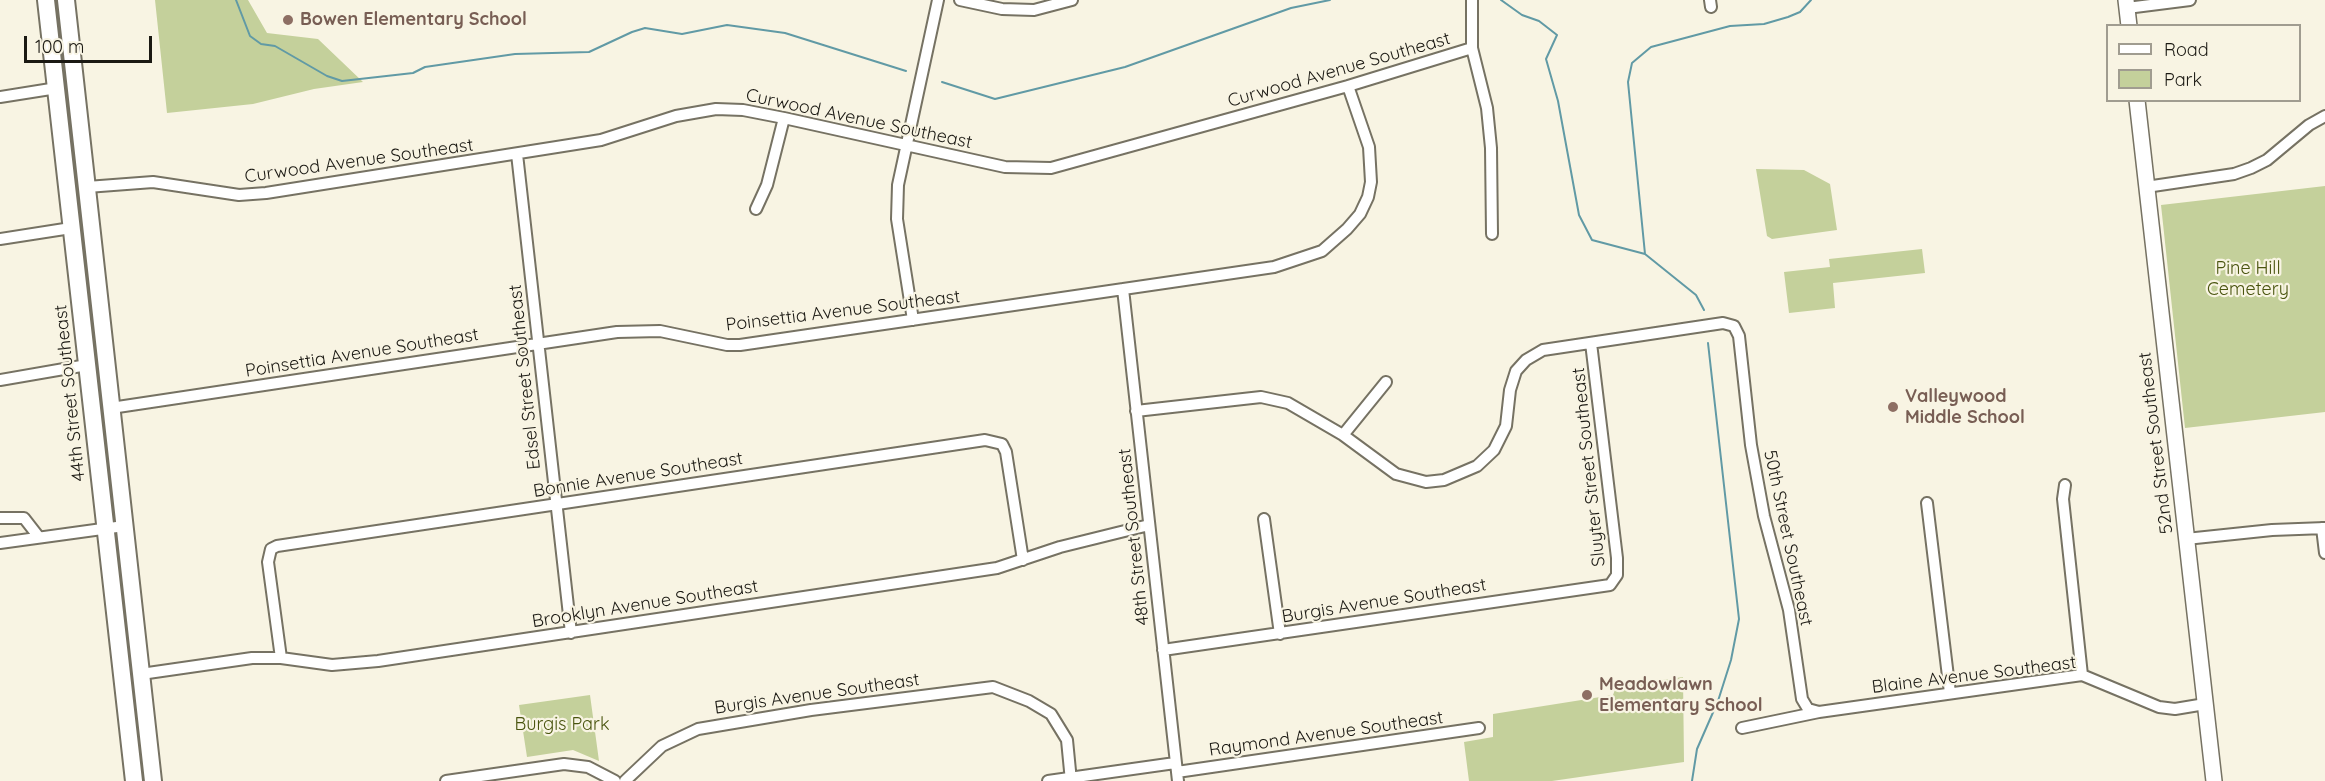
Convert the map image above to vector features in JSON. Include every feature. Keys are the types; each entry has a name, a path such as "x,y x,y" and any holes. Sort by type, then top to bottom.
{"main road":[{"name":"44th Street Southeast","path":"46,0 134,781"},
{"path":"63,0 87,187 153,781"},
{"path":"2126,4 2128,24"},
{"name":"52nd Street Southeast","path":"2137,102 2214,781"},
{"path":"64,158 72,179 87,187"},
{"path":"71,228 82,232 93,248"},
{"path":"88,373 97,401 111,408"}],"street":[{"path":"913,320 897,219 898,185 938,0"},
{"path":"960,0 1002,9 1034,10 1072,0"},
{"path":"1472,0 1472,48 1487,108 1491,148 1492,234"},
{"path":"2126,4 2190,0"},
{"name":"Curwood Avenue Southeast","path":"87,187 153,182 239,195 601,140 695,111 743,110 1005,167 1051,168 1348,86 1472,48"},
{"name":"Poinsettia Avenue Southeast","path":"111,408 644,330 660,331 727,345 740,345 1274,267 1322,251 1360,214 1368,197 1371,164 1369,147 1348,86"},
{"path":"0,97 57,88"},
{"path":"2146,187 2234,174 2251,168 2267,160 2309,125 2325,116"},
{"path":"756,208 767,185 784,118"},
{"name":"Edsel Street Southeast","path":"517,153 571,633"},
{"path":"0,239 71,228"},
{"name":"48th Street Southeast","path":"1123,289 1177,772"},
{"name":"50th Street Southeast","path":"1591,343 1723,323 1734,326 1740,336 1751,445 1764,516 1789,610 1802,699 1808,710 1819,712"},
{"path":"1136,411 1261,397 1288,403 1343,435 1396,474 1426,482 1462,475 1477,466 1494,450 1506,426 1510,390 1516,371 1526,360 1543,350 1591,343"},
{"name":"Sluyter Street Southeast","path":"1591,343 1617,558 1617,576 1610,585"},
{"path":"0,380 88,373"},
{"path":"1343,435 1386,382"},
{"name":"Bonnie Avenue Southeast","path":"281,658 268,562 271,549 284,544 996,441 1002,444 1006,452 1023,560"},
{"path":"2065,485 2064,499 2082,675"},
{"path":"1927,503 1950,693"},
{"path":"0,518 24,518 38,536"},
{"path":"1264,519 1280,634"},
{"name":"Brooklyn Avenue Southeast","path":"141,674 252,658 352,664 571,633 997,568 1060,547 1149,525"},
{"path":"0,543 124,526"},
{"path":"2186,539 2272,530 2324,528 2325,553"},
{"name":"Burgis Avenue Southeast","path":"1163,650 1610,585"},
{"name":"Blaine Avenue Southeast","path":"1742,728 1819,712 2082,675 2159,706 2175,708 2205,704"},
{"name":"Burgis Avenue Southeast","path":"625,781 662,746 698,729 811,710 993,687 1029,700 1051,714 1066,740 1070,779"},
{"name":"Raymond Avenue Southeast","path":"1177,772 1479,728"},
{"path":"446,781 564,764 588,767 615,781"},
{"path":"1048,781 1177,772"}],"green space":[{"path":"155,0 248,0 267,33 318,39 363,82 314,89 253,104 167,113"},
{"path":"1756,169 1804,170 1830,184 1837,230 1772,239 1767,236"},
{"name":"Pine Hill Cemetery","path":"2325,186 2325,412 2185,428 2161,205"},
{"path":"1922,249 1925,273 1833,283 1835,308 1789,313 1784,272 1830,267 1829,259"},
{"path":"1683,677 1684,762 1552,781 1469,781 1464,742 1493,737 1493,714 1613,695 1616,687"},
{"name":"Burgis Park","path":"590,695 599,761 573,750 527,757 519,705"}],"waterway":[{"path":"236,0 250,36 261,44 275,46 327,76 342,81 413,73 425,67 515,54 589,52 645,28 682,34 727,25 785,33 906,71"},
{"path":"942,82 995,99 1125,67 1291,8 1330,0"},
{"path":"1501,0 1522,15 1539,21 1557,35 1546,59 1558,101 1579,215 1592,240 1645,254 1696,295 1704,310"},
{"path":"1645,254 1628,82 1632,63 1651,47 1730,26 1764,24 1788,17 1800,12 1811,0"},
{"path":"1692,781 1697,749 1718,701 1731,660 1739,619 1708,343"}],"place":[{"name":"Bowen Elementary School","path":"288,20"},
{"name":"Valleywood Middle School","path":"1893,407"},
{"name":"Meadowlawn Elementary School","path":"1587,695"}]}
